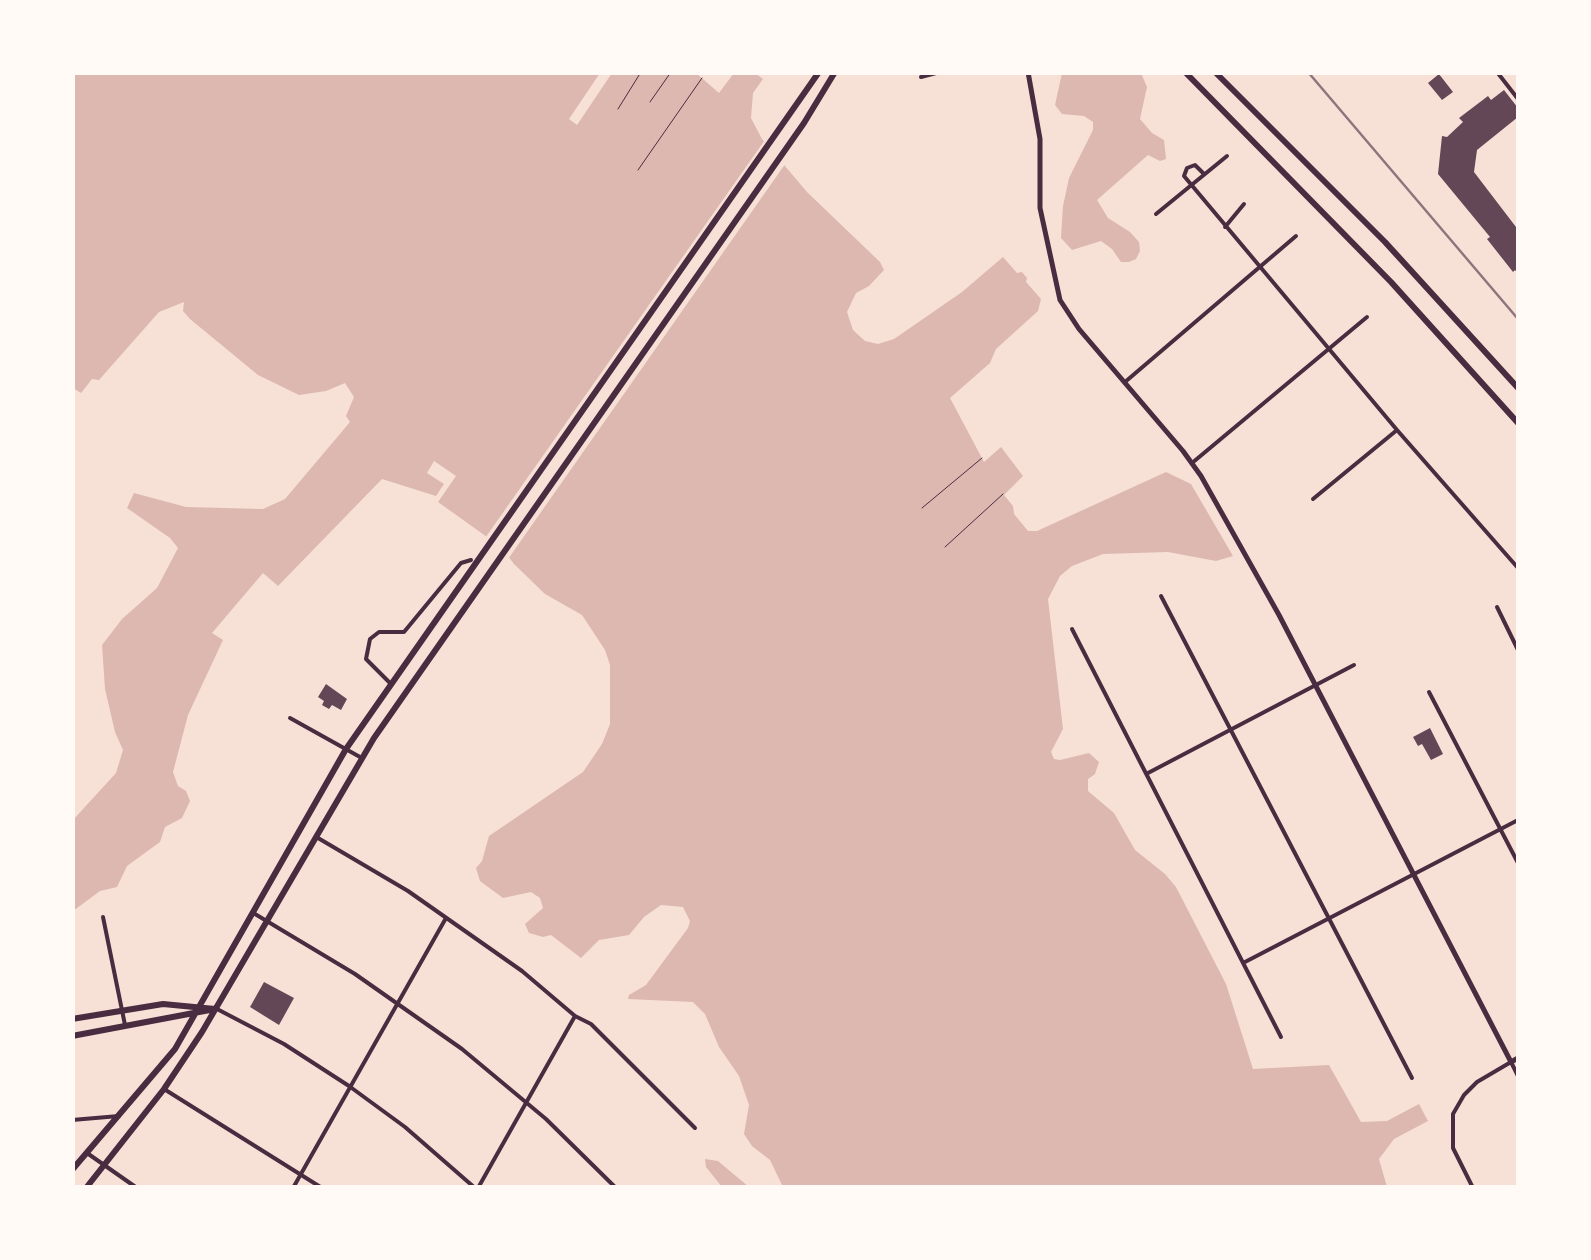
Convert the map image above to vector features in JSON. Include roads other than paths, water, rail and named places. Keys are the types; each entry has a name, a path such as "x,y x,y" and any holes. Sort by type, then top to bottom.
{"main road":[{"path":"72,1170 175,1048 346,749 819,72"},
{"path":"86,1188 164,1089 216,1009 361,758 836,72"},
{"path":"1186,74 1392,282 1518,423"},
{"path":"1217,75 1385,242 1518,388"},
{"path":"72,1019 163,1004 216,1009"},
{"path":"72,1036 216,1009"}],"street":[{"path":"921,77 940,72"},
{"path":"1028,72 1040,140 1040,208 1055,287 1068,314 1192,463 1515,1060 1518,1076"},
{"path":"1497,72 1518,99"},
{"path":"1156,214 1227,156"},
{"path":"1204,174 1195,165 1187,168 1184,176 1396,430 1518,568"},
{"path":"1226,228 1244,204"},
{"path":"1125,382 1296,236"},
{"path":"1192,463 1367,316"},
{"path":"1314,499 1396,430"},
{"path":"391,684 366,659 370,639 379,632 404,632 461,563 471,560"},
{"path":"1161,596 1412,1078"},
{"path":"1497,608 1518,650"},
{"path":"1072,629 1281,1037"},
{"path":"1148,773 1354,665"},
{"path":"1429,692 1518,864"},
{"path":"290,718 361,758"},
{"path":"1244,962 1518,820"},
{"path":"314,836 447,916 522,971 575,1016 591,1024 695,1128"},
{"path":"252,912 398,1002 462,1048 526,1102 616,1188"},
{"path":"293,1188 447,916"},
{"path":"103,917 126,1028"},
{"path":"216,1009 284,1044 349,1086 477,1188 575,1016"},
{"path":"1473,1188 1454,1148 1453,1114 1464,1094 1477,1082 1515,1060"},
{"path":"164,1089 322,1188"},
{"path":"72,1120 118,1116"},
{"path":"87,1153 137,1188"}],"tram line":[{"path":"1308,72 1518,319"}]}
